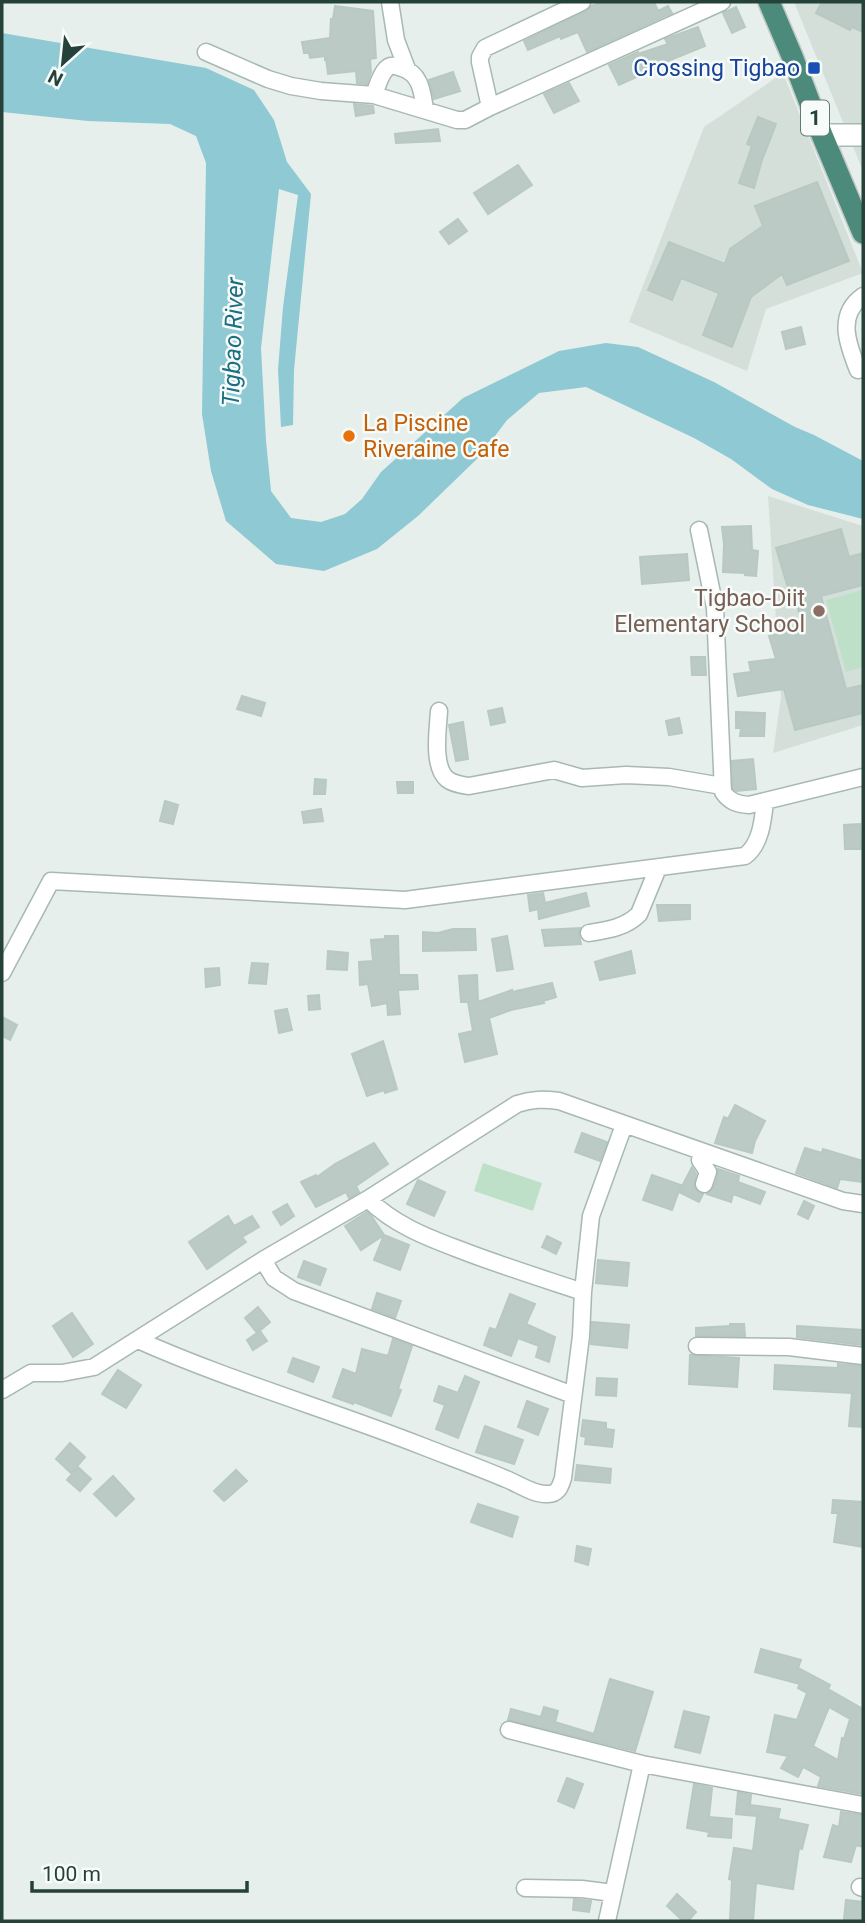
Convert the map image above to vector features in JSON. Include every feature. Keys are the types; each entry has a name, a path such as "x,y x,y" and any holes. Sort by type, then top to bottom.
{"highway":[{"name":"1","path":"769,2 863,233"}],"main road":[{"path":"822,135 863,135"}],"street":[{"path":"390,2 396,40 407,69"},
{"path":"490,107 480,62 485,48 582,2"},
{"path":"206,52 291,86 374,95 457,120 465,120 685,9 722,2"},
{"path":"374,95 385,70 394,65 407,69 419,80 425,109"},
{"path":"858,370 850,350 846,319 854,304 863,296"},
{"path":"699,530 715,608 723,792 729,800 749,805 863,777"},
{"path":"439,711 439,766 450,782 457,784 469,786 554,770 582,778 626,775 669,777 722,786"},
{"path":"2,973 51,881 405,900 748,855 762,827 765,801"},
{"path":"589,933 617,928 634,919 639,914 658,867"},
{"path":"2,1390 31,1373 62,1373 94,1367 262,1260 368,1199 516,1104 531,1100 559,1101 844,1201 863,1203"},
{"path":"138,1340 548,1495 557,1491 563,1478 581,1336 591,1216 624,1125"},
{"path":"703,1152 701,1160 708,1172 704,1184"},
{"path":"368,1199 416,1233 480,1258 583,1292"},
{"path":"262,1260 274,1278 294,1291 573,1395"},
{"path":"697,1346 789,1347 863,1356"},
{"path":"509,1730 642,1764 863,1805"},
{"path":"607,1921 642,1764"},
{"path":"525,1888 613,1892"}],"shaded area":[{"path":"794,2 863,2 863,171"},
{"path":"783,73 863,273 766,309 747,371 629,322 704,127"},
{"name":"Tigbao-Diit Elementary School","path":"768,496 863,526 863,725 773,753 781,697"}],"green space":[{"path":"863,590 863,667 846,672 826,600"},
{"path":"483,1163 542,1183 533,1211 474,1191"}],"water":[{"name":"Tigbao River","path":"2,33 206,68 254,90 274,120 287,162 311,194 294,370 293,425 281,427 278,370 283,307 298,195 279,189 261,348 271,491 291,518 321,522 345,514 362,499 381,472 463,398 559,351 606,343 638,347 714,382 863,461 863,519 808,505 772,489 731,459 694,438 586,387 539,393 507,420 480,456 418,516 377,549 324,571 276,564 226,521 211,471 202,414 206,163 196,136 170,124 88,121 2,112"}],"building":[{"path":"603,2 654,2 658,11 668,6 672,13 587,52 578,32 561,39 560,36 528,50 524,41"},
{"path":"822,2 846,2 854,5 855,2 863,2 863,32 852,27 850,30 816,13"},
{"path":"335,6 373,11 376,58 370,59 371,72 367,84 357,83 356,71 328,74 325,56 310,58 309,53 304,53 302,42 330,38"},
{"path":"736,7 745,27 732,33 723,13"},
{"path":"698,27 705,46 663,63 664,66 642,72 643,74 619,85 609,65 638,52 668,44 665,39"},
{"path":"453,72 460,91 434,99 429,80"},
{"path":"569,83 579,101 554,113 544,94"},
{"path":"354,104 373,106 374,113 356,116"},
{"path":"758,117 776,124 754,188 739,183 752,146 747,144"},
{"path":"438,129 440,141 396,143 395,134"},
{"path":"518,165 532,185 488,214 474,193"},
{"path":"817,182 849,261 787,285 782,274 751,297 732,347 703,335 719,293 681,278 672,300 648,290 669,242 725,264 730,249 763,226 755,206"},
{"path":"458,219 467,231 449,244 440,232"},
{"path":"801,327 805,344 786,349 782,332"},
{"path":"751,526 752,550 758,551 756,576 723,572 722,527"},
{"path":"841,529 849,557 863,553 863,585 821,596 846,689 863,685 863,713 795,730 784,689 738,696 734,674 751,672 749,662 776,659 769,636 803,627 793,590 789,591 776,548"},
{"path":"687,554 689,580 642,584 640,557"},
{"path":"691,657 705,657 706,675 692,675"},
{"path":"242,696 265,703 261,716 237,709"},
{"path":"502,708 505,722 491,725 488,711"},
{"path":"736,712 765,713 764,736 740,736 741,728 736,728"},
{"path":"679,718 682,733 669,735 666,721"},
{"path":"463,722 468,759 456,761 449,725"},
{"path":"753,759 756,789 736,791 733,788 732,761"},
{"path":"315,779 326,780 325,794 314,794"},
{"path":"397,782 413,782 413,793 398,793"},
{"path":"165,801 178,805 173,824 160,821"},
{"path":"321,809 323,821 304,823 302,812"},
{"path":"860,824 861,849 845,849 844,825"},
{"path":"543,893 545,903 586,893 589,906 539,919 538,909 530,911 528,895"},
{"path":"657,905 690,905 690,919 659,921"},
{"path":"580,928 581,944 545,946 542,930"},
{"path":"453,929 475,929 476,950 423,951 423,932 438,933"},
{"path":"385,936 398,936 399,975 417,975 418,989 398,990 400,1014 388,1015 387,1003 372,1006 368,984 360,985 359,962 373,961 371,940 385,939"},
{"path":"507,936 513,969 497,971 492,939"},
{"path":"328,951 348,953 347,970 327,969"},
{"path":"631,951 635,973 600,980 595,962"},
{"path":"252,963 268,964 266,984 249,983"},
{"path":"219,968 220,985 206,987 205,969"},
{"path":"477,975 478,1002 512,990 552,983 556,997 543,1001 544,1003 489,1018 497,1054 465,1062 459,1034 473,1031 468,1002 461,1002 459,976"},
{"path":"319,995 320,1009 309,1010 308,996"},
{"path":"287,1009 292,1030 279,1033 275,1011"},
{"path":"2,1017 17,1025 10,1040 2,1036"},
{"path":"383,1041 397,1089 367,1096 352,1054"},
{"path":"735,1105 765,1121 752,1153 715,1143 724,1117 728,1119"},
{"path":"582,1133 607,1142 600,1161 575,1152"},
{"path":"374,1143 388,1164 356,1186 359,1192 349,1198 346,1192 316,1207 301,1182 316,1175 317,1177"},
{"path":"805,1148 822,1153 823,1149 863,1161 863,1182 840,1179 837,1188 796,1173"},
{"path":"692,1167 696,1174 694,1187 703,1194 699,1202 679,1192"},
{"path":"718,1169 739,1176 738,1182 765,1192 760,1204 733,1194 731,1202 707,1194 714,1187"},
{"path":"652,1175 681,1185 672,1210 643,1200"},
{"path":"418,1180 445,1192 434,1216 407,1204"},
{"path":"804,1201 814,1206 808,1219 798,1214"},
{"path":"287,1204 294,1216 281,1225 273,1212"},
{"path":"367,1212 384,1235 361,1250 345,1226"},
{"path":"228,1216 234,1226 252,1216 259,1227 242,1237 246,1242 207,1269 189,1242"},
{"path":"384,1235 409,1245 400,1270 374,1260"},
{"path":"547,1236 561,1243 556,1254 542,1247"},
{"path":"598,1260 629,1263 627,1286 596,1283"},
{"path":"304,1261 326,1269 320,1285 298,1277"},
{"path":"377,1293 401,1301 395,1318 372,1309"},
{"path":"510,1294 535,1304 526,1324 555,1337 549,1362 536,1357 539,1346 518,1338 511,1356 484,1345 490,1328 496,1330"},
{"path":"258,1307 270,1322 257,1333 245,1318"},
{"path":"72,1313 93,1344 73,1357 53,1326"},
{"path":"592,1322 629,1325 627,1348 591,1344"},
{"path":"744,1324 745,1336 696,1336 696,1328"},
{"path":"797,1326 863,1330 863,1345 797,1337"},
{"path":"260,1331 267,1341 253,1350 247,1340"},
{"path":"393,1339 412,1346 398,1389 401,1390 391,1416 333,1397 343,1369 356,1374 362,1349 388,1356"},
{"path":"690,1355 739,1358 737,1387 689,1384"},
{"path":"293,1358 319,1367 313,1382 288,1372"},
{"path":"838,1364 863,1366 863,1427 849,1426 852,1393 774,1389 775,1365 838,1368"},
{"path":"118,1370 141,1385 126,1408 102,1394"},
{"path":"465,1376 479,1382 458,1438 436,1429 445,1405 434,1401 439,1386 458,1393"},
{"path":"597,1378 617,1379 616,1396 596,1395"},
{"path":"527,1401 548,1409 538,1435 518,1427"},
{"path":"583,1420 606,1423 606,1429 614,1430 612,1447 585,1444 586,1437 581,1436"},
{"path":"485,1426 523,1440 514,1464 476,1452"},
{"path":"70,1443 85,1457 71,1473 56,1459"},
{"path":"577,1465 611,1469 610,1483 575,1480"},
{"path":"78,1467 91,1479 80,1491 67,1480"},
{"path":"236,1470 247,1481 224,1501 214,1491"},
{"path":"113,1476 134,1499 116,1516 94,1494"},
{"path":"833,1500 863,1502 863,1547 834,1542 838,1513 832,1513"},
{"path":"478,1504 518,1517 512,1537 471,1522"},
{"path":"577,1546 591,1549 588,1565 575,1561"},
{"path":"761,1649 801,1660 798,1668 830,1685 828,1689 863,1709 863,1794 818,1786 821,1777 803,1767 798,1777 781,1768 788,1756 767,1752 775,1715 797,1720 807,1693 798,1688 800,1684 755,1672","holes":["829,1707 850,1719 844,1739 842,1738 838,1760 813,1746"]},
{"path":"610,1679 653,1692 635,1751 508,1720 511,1709 541,1717 544,1707 558,1711 555,1722 594,1734"},
{"path":"684,1711 709,1717 700,1753 675,1747"},
{"path":"567,1778 583,1784 574,1808 558,1801"},
{"path":"694,1784 712,1788 709,1817 732,1819 731,1838 708,1836 709,1832 687,1828"},
{"path":"738,1792 751,1795 750,1805 780,1809 778,1819 808,1825 802,1849 799,1848 793,1889 756,1883 753,1921 730,1921 732,1880 729,1879 734,1848 753,1851 757,1816 736,1814"},
{"path":"841,1812 863,1815 863,1847 856,1845 851,1862 824,1857 833,1825 839,1827"},
{"path":"677,1894 696,1912 688,1921 683,1921 667,1906"},
{"path":"574,1899 591,1901 589,1912 573,1910"},
{"path":"846,1900 863,1902 863,1921 844,1919"}],"place":[{"name":"Crossing Tigbao","path":"814,68"},
{"name":"La Piscine Riveraine Cafe","path":"349,436"},
{"name":"Tigbao-Diit Elementary School","path":"819,611"}]}
